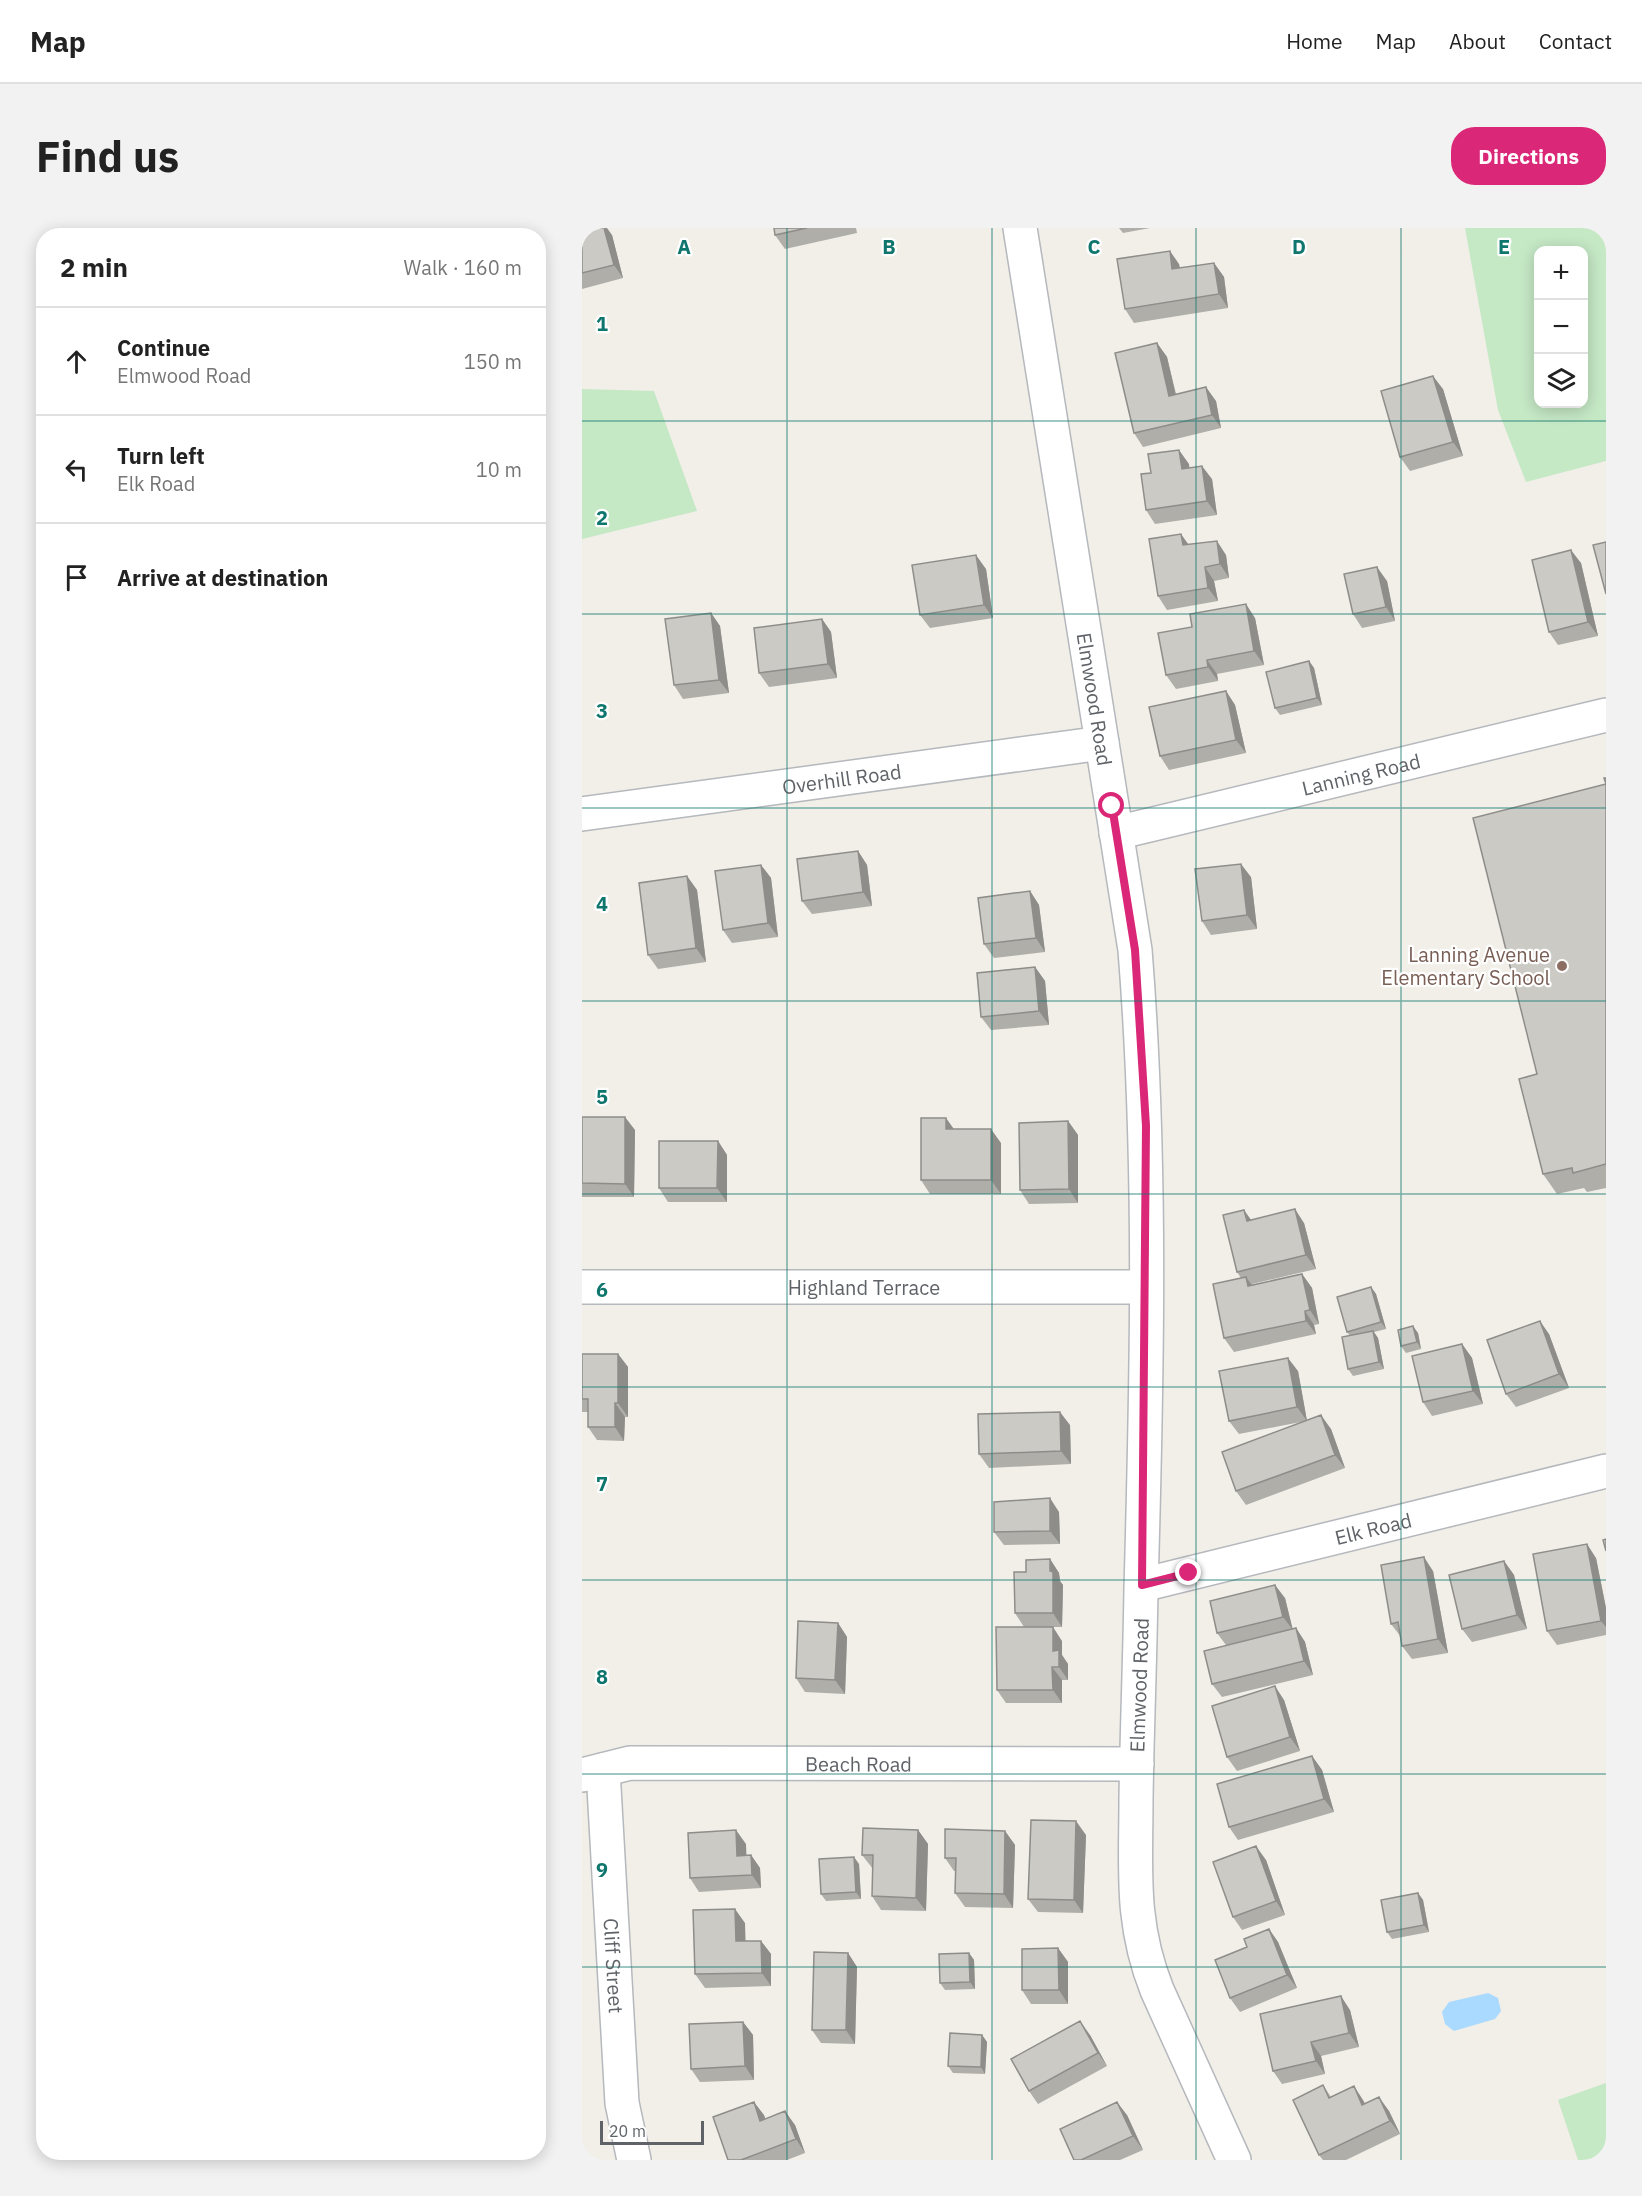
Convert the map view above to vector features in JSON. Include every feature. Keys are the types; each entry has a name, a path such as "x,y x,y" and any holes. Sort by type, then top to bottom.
{"street":[{"name":"Elmwood Road","path":"1020,228 1135,950 1142,1037 1146,1126 1146,1287 1135,1903 1145,1962 1234,2160"},
{"name":"Lanning Road","path":"1116,832 1606,715"},
{"name":"Overhill Road","path":"582,814 1102,744"},
{"name":"Highland Terrace","path":"582,1287 1146,1287"},
{"name":"Elk Road","path":"1142,1585 1606,1470"},
{"name":"Beach Road","path":"592,1772 630,1763 1137,1764"},
{"name":"Cliff Street","path":"592,1772 622,2103 634,2160"}],"green space":[{"path":"1465,228 1606,228 1606,461 1526,482 1498,410"},
{"path":"582,389 654,391 697,511 582,539"},
{"path":"1606,2083 1606,2160 1578,2160 1558,2100"}],"water":[{"path":"1488,1993 1498,1998 1501,2011 1495,2019 1454,2031 1445,2024 1442,2012 1449,2002"}],"building":[{"path":"582,228 604,228 614,265 582,273"},
{"path":"774,228 807,228 775,235"},
{"path":"1170,251 1172,269 1214,263 1219,294 1125,309 1117,259"},
{"path":"1157,343 1169,396 1206,387 1212,415 1134,433 1115,353"},
{"path":"1433,376 1453,442 1400,457 1381,391"},
{"path":"1179,450 1182,469 1202,466 1207,501 1146,510 1141,474 1151,473 1148,454"},
{"path":"1181,534 1183,545 1217,541 1220,564 1205,567 1208,588 1158,596 1149,539"},
{"path":"1606,542 1606,594 1593,545"},
{"path":"1571,550 1588,622 1549,632 1532,560"},
{"path":"976,555 984,605 920,615 912,565"},
{"path":"1377,567 1386,607 1353,614 1344,574"},
{"path":"1246,604 1254,651 1207,660 1208,667 1166,675 1158,633 1192,627 1190,614"},
{"path":"711,613 719,680 674,685 665,619"},
{"path":"822,619 828,664 759,673 754,628"},
{"path":"1309,661 1317,698 1275,708 1266,672"},
{"path":"1226,691 1236,740 1160,756 1149,707"},
{"name":"Lanning Avenue Elementary School","path":"1606,784 1606,1164 1573,1173 1572,1168 1543,1174 1519,1079 1537,1074 1473,818"},
{"path":"858,851 863,892 802,901 797,859"},
{"path":"1241,864 1247,915 1202,921 1195,869"},
{"path":"761,865 768,923 723,930 715,871"},
{"path":"687,876 696,948 648,955 639,883"},
{"path":"1030,891 1036,938 984,944 978,898"},
{"path":"1035,967 1039,1011 981,1017 977,973"},
{"path":"582,1117 625,1117 625,1184 582,1183"},
{"path":"921,1118 946,1118 946,1129 991,1129 991,1180 921,1180"},
{"path":"1068,1121 1069,1189 1020,1190 1019,1123"},
{"path":"659,1141 718,1141 717,1188 659,1188"},
{"path":"1295,1209 1306,1255 1237,1272 1223,1215 1244,1210 1247,1221"},
{"path":"1302,1274 1310,1310 1305,1311 1306,1321 1224,1338 1213,1284 1246,1277 1248,1286"},
{"path":"1371,1287 1381,1322 1347,1332 1337,1297"},
{"path":"1540,1321 1559,1374 1506,1394 1487,1340"},
{"path":"1413,1326 1417,1342 1401,1346 1398,1330"},
{"path":"1373,1331 1379,1362 1348,1369 1342,1337"},
{"path":"1462,1344 1473,1391 1423,1402 1412,1356"},
{"path":"582,1354 618,1354 618,1403 615,1403 615,1427 588,1427 588,1399 582,1399"},
{"path":"1288,1358 1297,1407 1229,1421 1219,1371"},
{"path":"1060,1412 1061,1451 979,1454 978,1414"},
{"path":"1321,1415 1335,1455 1236,1491 1222,1452"},
{"path":"1050,1498 1050,1531 994,1532 994,1502"},
{"path":"1587,1544 1601,1621 1547,1631 1533,1554"},
{"path":"1424,1557 1438,1639 1402,1646 1398,1622 1391,1624 1381,1565"},
{"path":"1050,1559 1050,1571 1053,1572 1053,1613 1015,1613 1014,1572 1026,1572 1026,1560"},
{"path":"1504,1561 1517,1615 1462,1629 1449,1575"},
{"path":"1275,1585 1283,1617 1217,1633 1210,1601"},
{"path":"798,1621 838,1623 835,1680 796,1678"},
{"path":"996,1627 1053,1627 1053,1651 1059,1650 1059,1667 1052,1667 1053,1690 997,1690"},
{"path":"1296,1628 1304,1661 1212,1684 1204,1651"},
{"path":"1275,1686 1290,1737 1227,1757 1212,1706"},
{"path":"1312,1756 1324,1799 1229,1827 1217,1784"},
{"path":"1031,1820 1076,1821 1074,1900 1028,1899"},
{"path":"863,1828 918,1830 916,1898 872,1896 873,1855 862,1855"},
{"path":"945,1829 1005,1831 1004,1894 955,1893 956,1858 945,1858"},
{"path":"736,1830 737,1856 751,1855 752,1875 690,1878 688,1833"},
{"path":"1256,1846 1276,1901 1233,1917 1213,1862"},
{"path":"854,1857 856,1892 821,1894 819,1859"},
{"path":"1418,1893 1424,1925 1387,1932 1381,1900"},
{"path":"735,1909 736,1941 761,1941 762,1973 695,1974 693,1910"},
{"path":"1269,1929 1287,1975 1230,1998 1215,1960 1247,1947 1244,1939"},
{"path":"1058,1948 1059,1990 1022,1990 1022,1949"},
{"path":"814,1952 848,1953 846,2030 812,2030"},
{"path":"969,1953 970,1982 940,1983 939,1954"},
{"path":"1341,1996 1349,2033 1311,2042 1316,2061 1273,2071 1260,2014"},
{"path":"1080,2021 1098,2053 1029,2091 1011,2059"},
{"path":"743,2022 745,2066 691,2069 689,2024"},
{"path":"950,2033 982,2035 981,2067 948,2066"},
{"path":"1323,2085 1329,2098 1354,2086 1362,2105 1379,2097 1390,2121 1319,2155 1293,2100"},
{"path":"754,2102 760,2121 785,2111 796,2139 741,2160 728,2160 713,2117"},
{"path":"1117,2102 1133,2136 1081,2160 1074,2160 1060,2129"}],"place":[{"name":"Lanning Avenue Elementary School","path":"1562,966"}],"route":[{"path":"1112,806 1135,950 1146,1126 1142,1585 1189,1573"}]}
